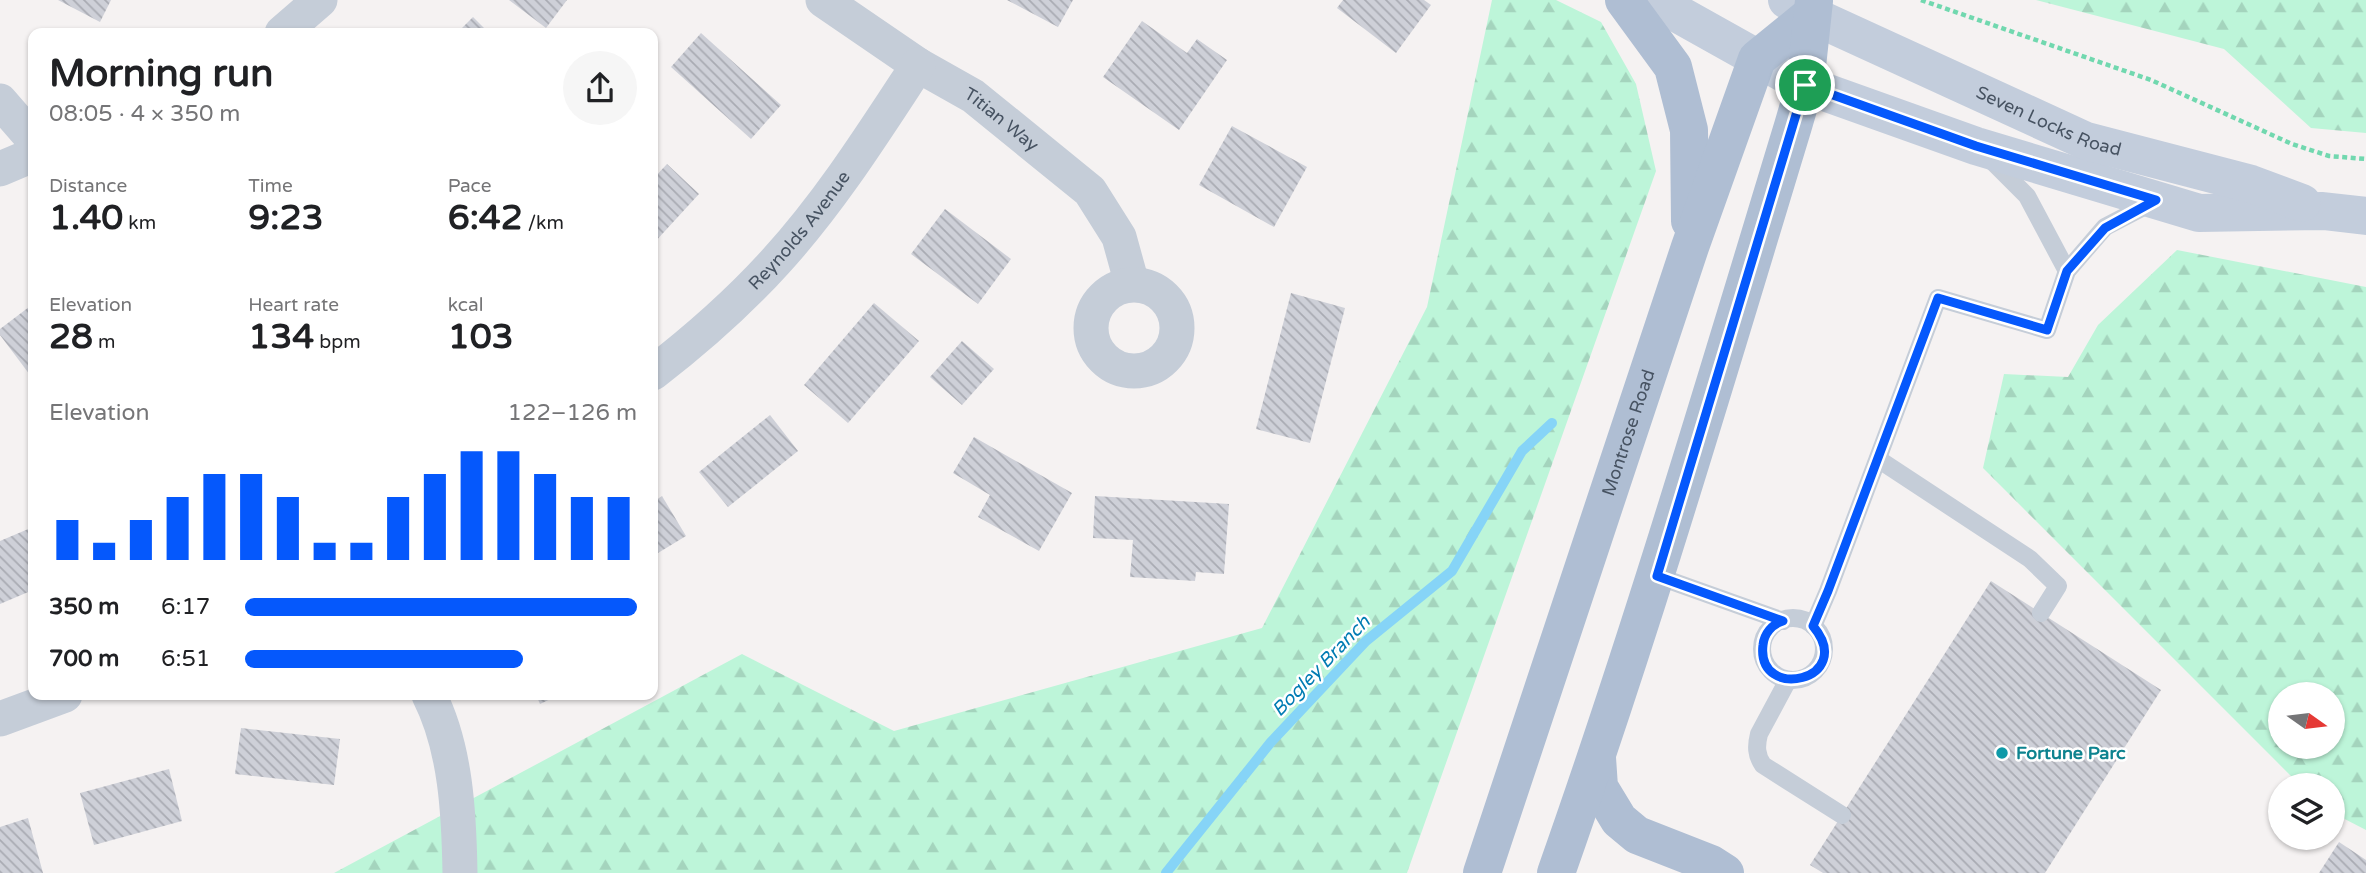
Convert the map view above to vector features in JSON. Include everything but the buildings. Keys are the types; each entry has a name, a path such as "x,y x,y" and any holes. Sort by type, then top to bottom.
{"main road":[{"path":"1624,0 1673,67 1689,130 1690,247"},
{"name":"Seven Locks Road","path":"1653,0 1805,85 1976,146 2199,213 2323,211 2366,216"},
{"path":"1757,58 1804,5"},
{"path":"1556,873 1657,576 1805,85 1804,5"},
{"name":"Seven Locks Road","path":"1804,5 2086,141 2251,184 2323,211"},
{"name":"Montrose Road","path":"1482,873 1690,247 1757,58"},
{"path":"1597,758 1599,787 1619,820 1637,835 1711,864 1726,873"}],"street":[{"path":"288,28 320,0"},
{"name":"Titian Way","path":"823,0 918,65 973,96 1090,191 1119,237 1132,284"},
{"name":"Reynolds Avenue","path":"658,369 723,314 777,261 861,151 918,65"},
{"path":"0,101 28,133"},
{"path":"0,169 28,157"},
{"path":"0,719 51,700"},
{"path":"431,700 445,739 456,794 460,873"}],"lane":[{"path":"1976,146 2027,196 2067,271"},
{"path":"1813,626 1938,298 2047,330 2067,271 2105,228 2156,200"},
{"path":"1878,459 2030,559 2058,586 2041,613"},
{"path":"1657,576 1783,621"},
{"path":"1798,619 1813,626 1821,636 1824,656 1813,674 1788,680 1775,674 1763,658 1764,638 1770,629 1783,621 1798,619"},
{"path":"1788,680 1759,734 1756,744 1759,759 1763,765 1842,815"}],"path":[{"path":"1921,0 2151,80 2292,144 2329,156 2366,159"}],"green space":[{"path":"1492,0 1556,0 1601,22 1636,84 1656,171 1407,873 334,873 742,654 894,731 1262,628 1427,307"},
{"path":"2036,0 2366,0 2366,133 2311,128 2224,49"},
{"path":"2177,250 2366,287 2366,830 2345,819 2345,773 2288,773 2275,760 2345,760 2345,682 2268,682 2268,753 1983,468 2004,374 2068,377 2098,325"}],"waterway":[{"name":"Bogley Branch","path":"1166,873 1271,742 1366,641 1452,571 1522,451 1552,423"}],"place":[{"name":"Fortune Parc","path":"2002,753"}],"route":[{"path":"1805,85 1976,146 2156,200 2105,228 2067,271 2047,330 1938,298 1813,626 1821,636 1824,656 1813,674 1794,681 1775,674 1763,658 1764,638 1770,629 1783,621 1657,576 1805,85"}]}
